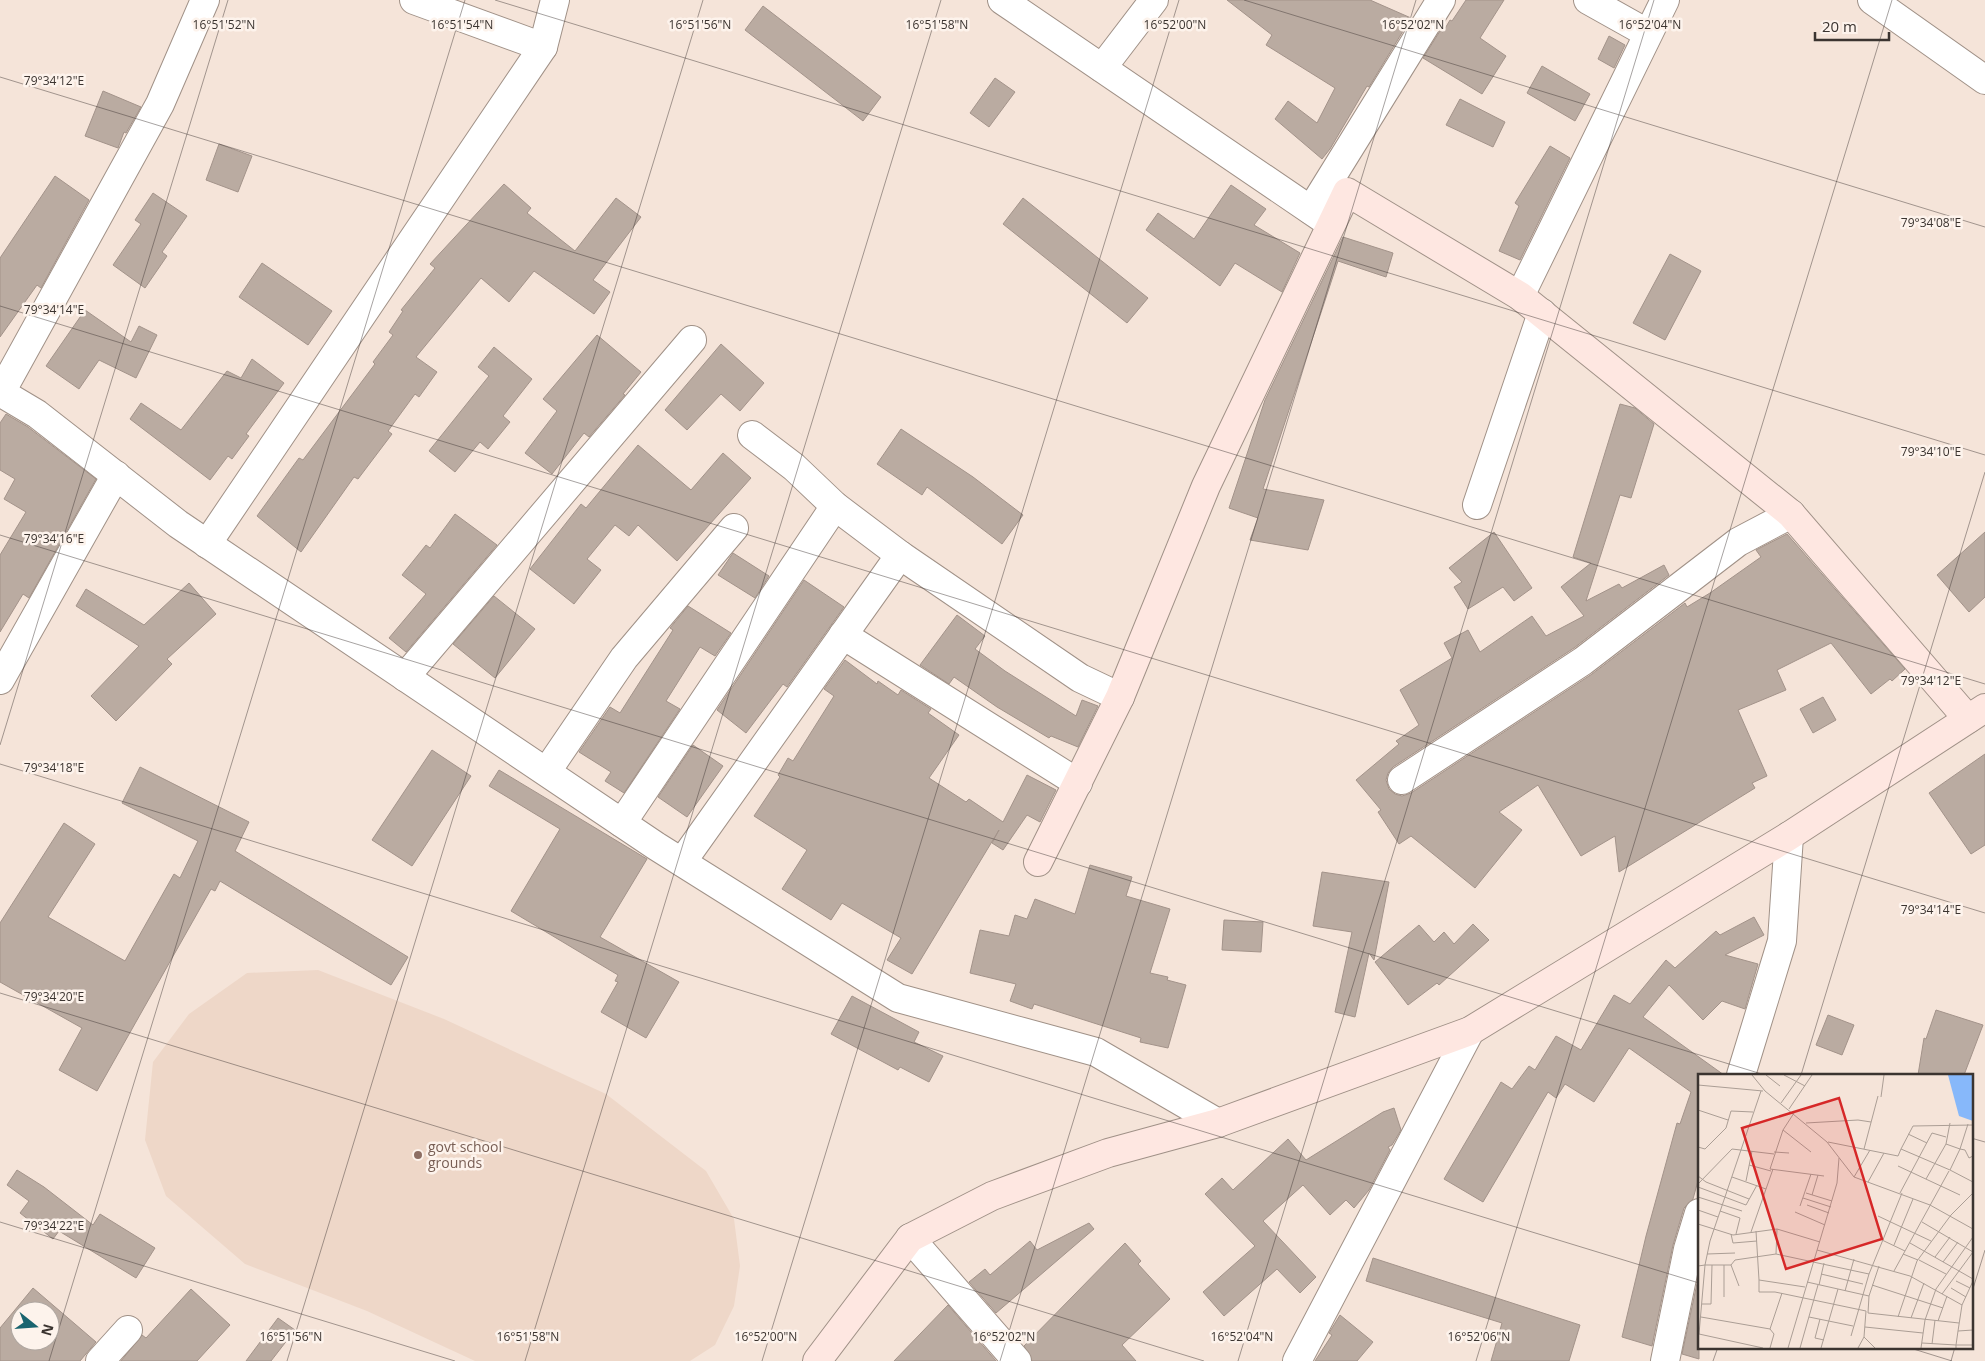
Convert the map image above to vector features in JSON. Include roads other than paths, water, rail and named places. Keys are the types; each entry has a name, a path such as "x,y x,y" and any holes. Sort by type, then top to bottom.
{"street":[{"path":"205,0 160,104 0,393 37,414 178,524 207,544 622,823 898,998 1096,1052 1218,1123"},
{"path":"414,0 543,47"},
{"path":"207,544 543,47 555,0"},
{"path":"1002,0 1321,217"},
{"path":"1102,68 1154,0"},
{"path":"1038,862 1120,697 1206,486 1321,217 1441,0"},
{"path":"1588,0 1647,33"},
{"path":"1520,296 1647,33 1665,0"},
{"path":"1872,0 1985,80"},
{"path":"817,1361 910,1238 992,1196 1108,1153 1218,1123 1470,1031 1789,836 1976,714 1791,514 1520,296 1347,192 1321,217"},
{"path":"1477,505 1542,313"},
{"path":"405,677 692,340"},
{"path":"752,435 794,467 835,506 900,555 1080,678 1120,697"},
{"path":"0,680 116,475"},
{"path":"622,823 835,506"},
{"path":"1402,780 1583,661 1738,542 1791,514"},
{"path":"547,771 624,658 734,528"},
{"path":"682,862 900,555"},
{"path":"842,635 1078,783"},
{"path":"1741,1074 1782,941 1789,836"},
{"path":"1297,1361 1470,1031"},
{"path":"1665,1361 1688,1248 1698,1216"},
{"path":"910,1238 1017,1361"},
{"path":"100,1361 128,1330"}],"place":[{"name":"govt school grounds","path":"418,1155"}]}
